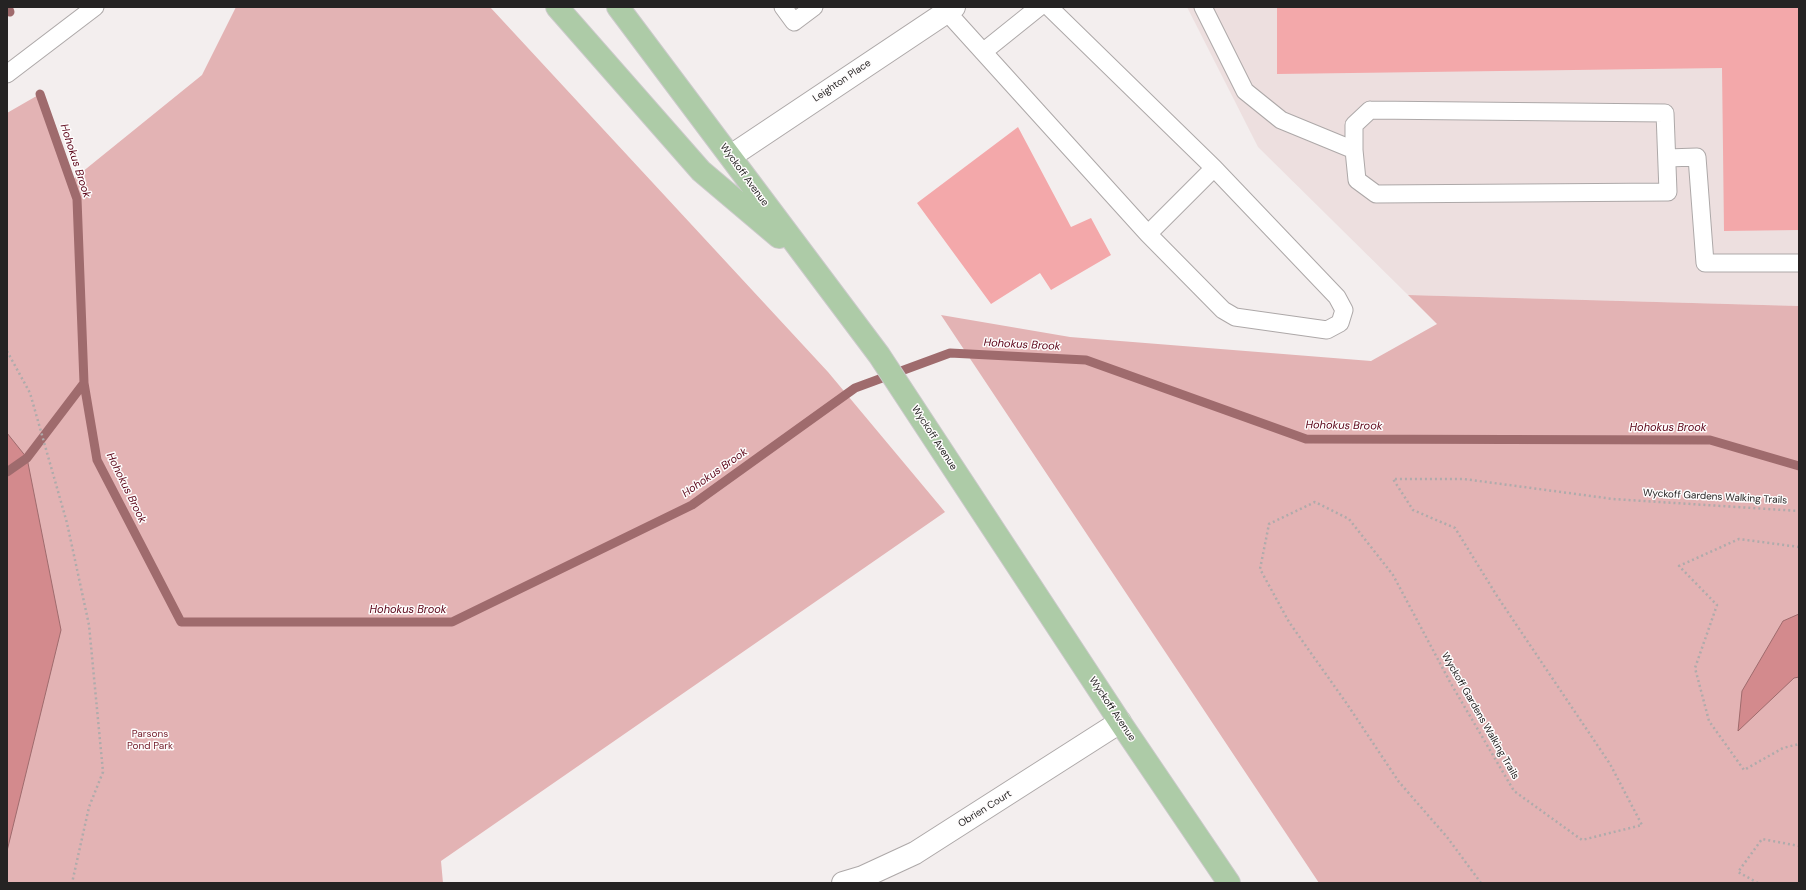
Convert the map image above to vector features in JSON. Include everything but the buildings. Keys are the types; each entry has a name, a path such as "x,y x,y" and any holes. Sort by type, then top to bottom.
{"main road":[{"path":"557,7 700,171 806,260"},
{"name":"Wyckoff Avenue","path":"618,7 731,156 806,260 879,355 1120,722 1229,883"}],"street":[{"name":"Leighton Place","path":"731,156 950,9"},
{"name":"Obrien Court","path":"843,883 863,877 915,853 1120,722"}],"lane":[{"path":"7,74 95,7"},
{"path":"783,7 794,22 814,7"},
{"path":"983,52 1039,7"},
{"path":"950,9 983,52 1148,234 1223,310 1236,317 1327,330 1340,323 1344,310 1337,297 1214,168 1049,7"},
{"path":"1203,7 1245,91 1281,120 1354,150"},
{"path":"1370,110 1665,113 1668,192 1376,194 1357,180 1354,150 1354,125 1370,110"},
{"path":"1667,158 1697,157 1705,263 1799,263"},
{"path":"1148,234 1214,168"}],"path":[{"path":"7,351 30,393 67,523 88,625 103,772 89,807 72,883"},
{"name":"Wyckoff Gardens Walking Trails","path":"1481,883 1446,837 1399,782 1347,704 1289,622 1260,569 1269,524 1315,502 1349,519 1393,575 1450,682 1514,791 1582,840 1642,824 1610,764 1497,596 1455,528 1413,510 1393,479 1464,479 1614,499 1799,511"},
{"path":"1799,547 1739,539 1679,566 1717,605 1695,668 1709,721 1744,770 1783,748 1799,744"},
{"path":"1758,883 1738,872 1762,839 1799,846"}],"shaded area":[{"path":"1187,7 1799,7 1799,306 1408,295 1258,147"},
{"path":"7,433 27,458 61,630 7,851"},
{"path":"1799,614 1799,677 1794,678 1738,731 1742,691 1783,621"}],"green space":[{"name":"Parsons Pond Park","path":"236,7 490,7 828,372 945,512 441,861 443,883 7,883 7,113 40,94 71,181 202,75"},
{"path":"1408,295 1799,306 1799,883 1319,883 941,315 1070,337 1371,361 1437,324"}],"waterway":[{"name":"Hohokus Brook","path":"8,7 10,12"},
{"name":"Hohokus Brook","path":"40,94 77,199 84,383 97,460 181,622 452,622 692,505 855,388 950,353 1086,360 1306,439 1710,440 1799,466"},
{"path":"7,472 27,458 84,383"}]}
